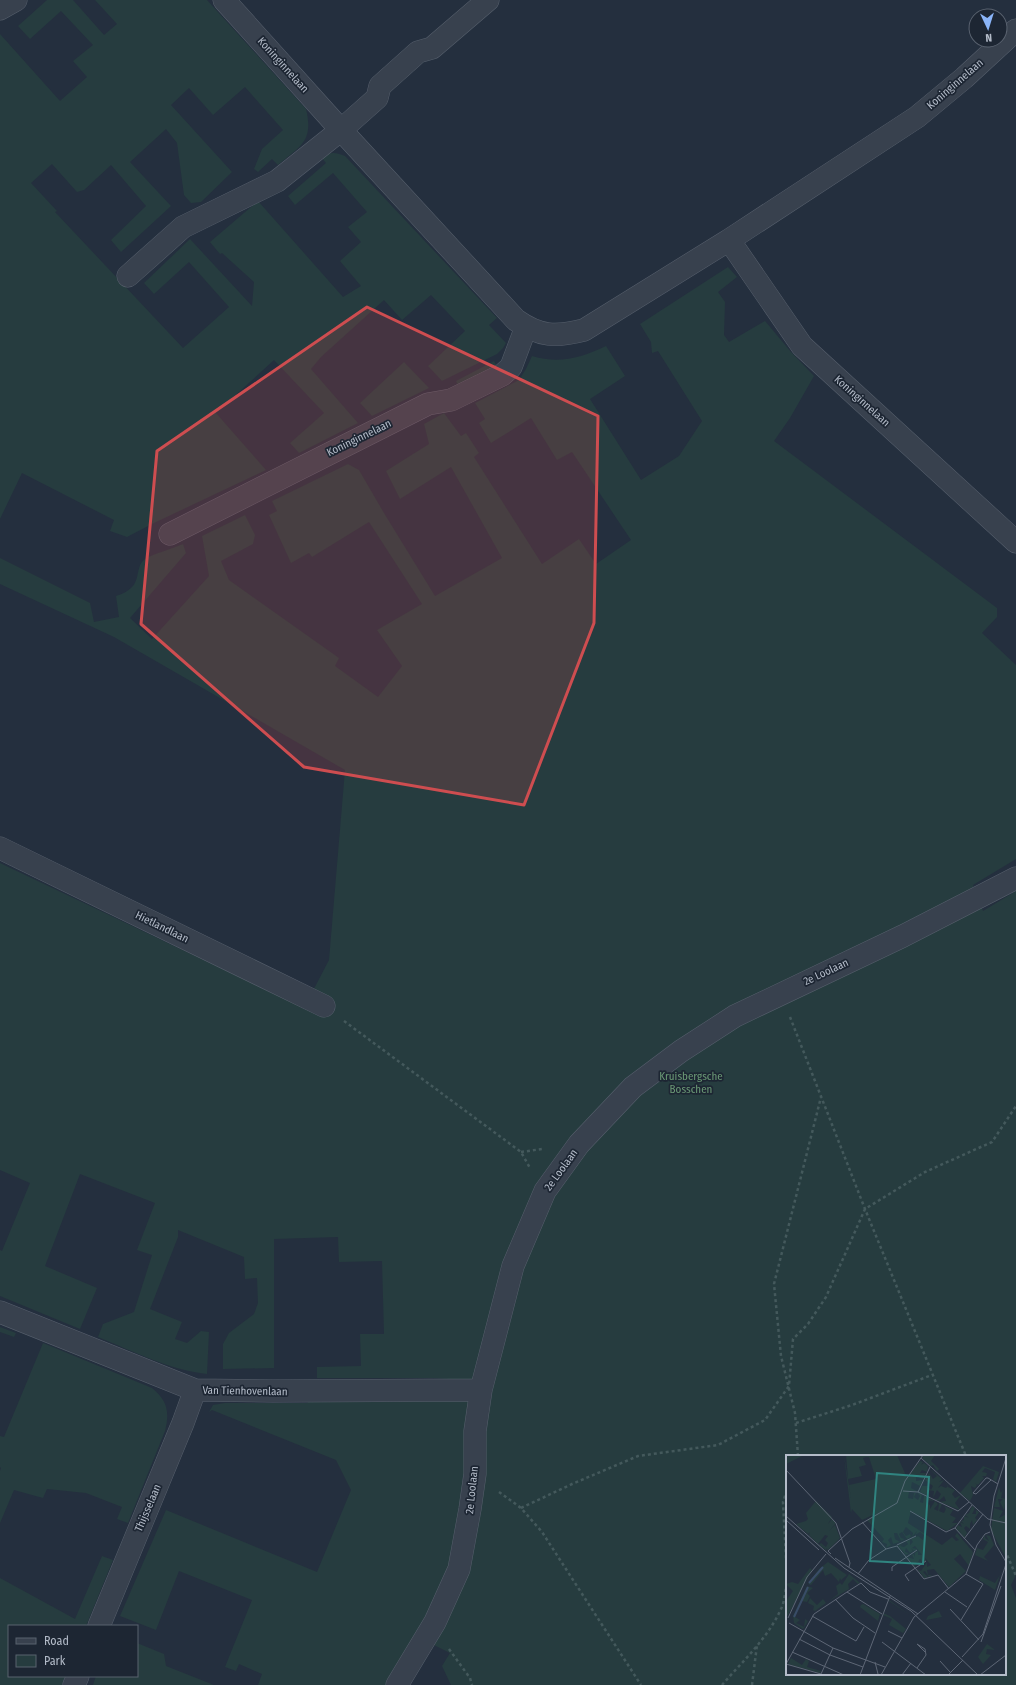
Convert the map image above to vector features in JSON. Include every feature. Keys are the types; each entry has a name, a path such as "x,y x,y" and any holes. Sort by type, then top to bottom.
{"street":[{"path":"0,9 16,0"},
{"name":"Koninginnelaan","path":"224,0 341,130 516,320 526,328 544,334 564,335 584,330 730,240 917,117 964,78 1016,30"},
{"path":"128,276 182,227 277,181 341,130 377,98 380,86 418,52 432,48 488,0"},
{"name":"Koninginnelaan","path":"730,240 802,346 1016,542"},
{"name":"Koninginnelaan","path":"170,534 428,404 451,400 502,375 511,367 526,328"},
{"name":"Hietlandlaan","path":"0,848 324,1006"},
{"name":"2e Loolaan","path":"397,1685 428,1634 459,1569 475,1474 475,1431 480,1390 513,1266 545,1191 579,1144 633,1087 681,1051 734,1016 781,992 903,936 1016,878"},
{"name":"Van Tienhovenlaan","path":"0,1312 195,1390 480,1390"},
{"name":"Thijsselaan","path":"99,1625 183,1423 195,1390"}],"path":[{"path":"781,992 865,1209 966,1455"},
{"path":"324,1006 521,1152 545,1191"},
{"path":"798,1455 795,1412 781,1356 774,1284 821,1097"},
{"path":"521,1508 572,1484 638,1456 718,1445 765,1420 788,1386 793,1339 808,1324 826,1297 865,1209 925,1172 992,1142 1016,1106"},
{"path":"796,1423 852,1405 932,1374"},
{"path":"475,1474 521,1508 542,1532 641,1685"},
{"path":"786,1493 783,1502 786,1558"},
{"path":"1006,1552 1016,1576"},
{"path":"722,1685 757,1645 782,1608 786,1587"},
{"path":"428,1634 449,1649 470,1678 472,1685"},
{"path":"752,1685 757,1645"}],"highlighted area":[{"path":"367,307 598,416 594,623 524,805 304,767 141,624 157,451"}],"green space":[{"path":"47,0 73,0 104,35 117,24 95,0 207,0 306,109 308,129 299,148 278,165 272,159 258,172 254,169 262,149 283,130 245,87 213,115 189,88 171,105 232,172 201,202 191,203 184,195 177,143 166,129 130,162 171,206 121,252 111,240 146,206 111,165 84,190 77,192 52,164 31,183 57,211 55,212 183,348 229,307 189,262 154,294 144,283 190,239 252,306 254,282 222,253 220,254 210,242 258,201 343,297 361,286 340,261 361,242 348,227 367,212 333,173 295,205 288,196 326,163 321,157 333,153 345,156 497,318 489,325 506,343 503,348 497,354 442,381 428,366 465,331 431,295 402,320 384,300 321,357 311,369 358,423 299,453 290,443 324,413 274,360 216,413 266,470 127,537 110,531 114,520 22,473 0,519 0,34 60,101 87,77 73,61 93,45 61,11 30,39 18,26"},
{"name":"Kruisbergsche Bosschen","path":"728,267 737,277 718,292 725,302 724,335 729,342 765,321 791,352 814,376 790,418 774,441 997,608 997,617 982,633 1016,665 1016,859 973,885 983,911 1016,891 1016,1575 1011,1585 1016,1598 1016,1685 451,1685 442,1666 450,1653 422,1639 401,1662 386,1685 258,1685 262,1674 239,1664 236,1671 225,1667 252,1600 179,1571 156,1630 120,1616 166,1510 317,1572 351,1490 336,1460 212,1410 209,1412 213,1405 225,1403 308,1403 301,1388 448,1378 317,1378 317,1367 361,1366 360,1334 384,1334 382,1261 339,1262 338,1237 274,1239 274,1368 223,1369 223,1344 229,1333 254,1314 258,1303 257,1278 245,1279 244,1257 178,1230 178,1237 150,1309 182,1322 175,1339 187,1343 201,1331 209,1332 207,1374 193,1372 165,1364 98,1337 103,1324 134,1312 152,1255 137,1250 155,1203 80,1174 45,1266 97,1288 80,1329 0,1296 0,1250 2,1251 30,1183 0,1170 0,863 304,1008 329,960 345,770 114,637 0,584 0,558 90,603 94,622 119,617 116,596 131,588 135,583 141,563 145,559 183,544 186,553 130,618 152,639 209,576 202,536 245,515 255,535 253,544 221,561 229,580 339,658 335,666 378,697 402,666 377,630 422,604 369,522 312,557 309,553 291,563 269,515 277,511 272,501 348,464 359,470 435,596 502,558 451,467 400,499 386,471 429,444 424,424 444,413 461,436 466,433 479,453 474,457 542,564 579,539 596,564 631,540 572,452 557,460 531,418 491,443 479,423 485,419 475,403 519,380 532,356 551,360 561,360 579,357 606,346 625,376 590,399 641,480 679,456 702,421 658,351 652,353 651,342 640,324"},
{"path":"494,361 498,368 459,388 456,381"},
{"path":"404,362 429,388 372,416 360,403"},
{"path":"0,1327 16,1333 14,1337 0,1332"},
{"path":"43,1343 152,1388 164,1402 167,1412 165,1431 128,1523 117,1519 122,1507 86,1493 47,1489 43,1498 14,1490 0,1523 0,1436 4,1437"},
{"path":"102,1556 113,1560 86,1625 8,1625 8,1677 66,1677 62,1685 0,1685 0,1578 75,1619"},
{"path":"138,1643 164,1654 166,1666 214,1685 93,1685 96,1677 138,1677"}]}
